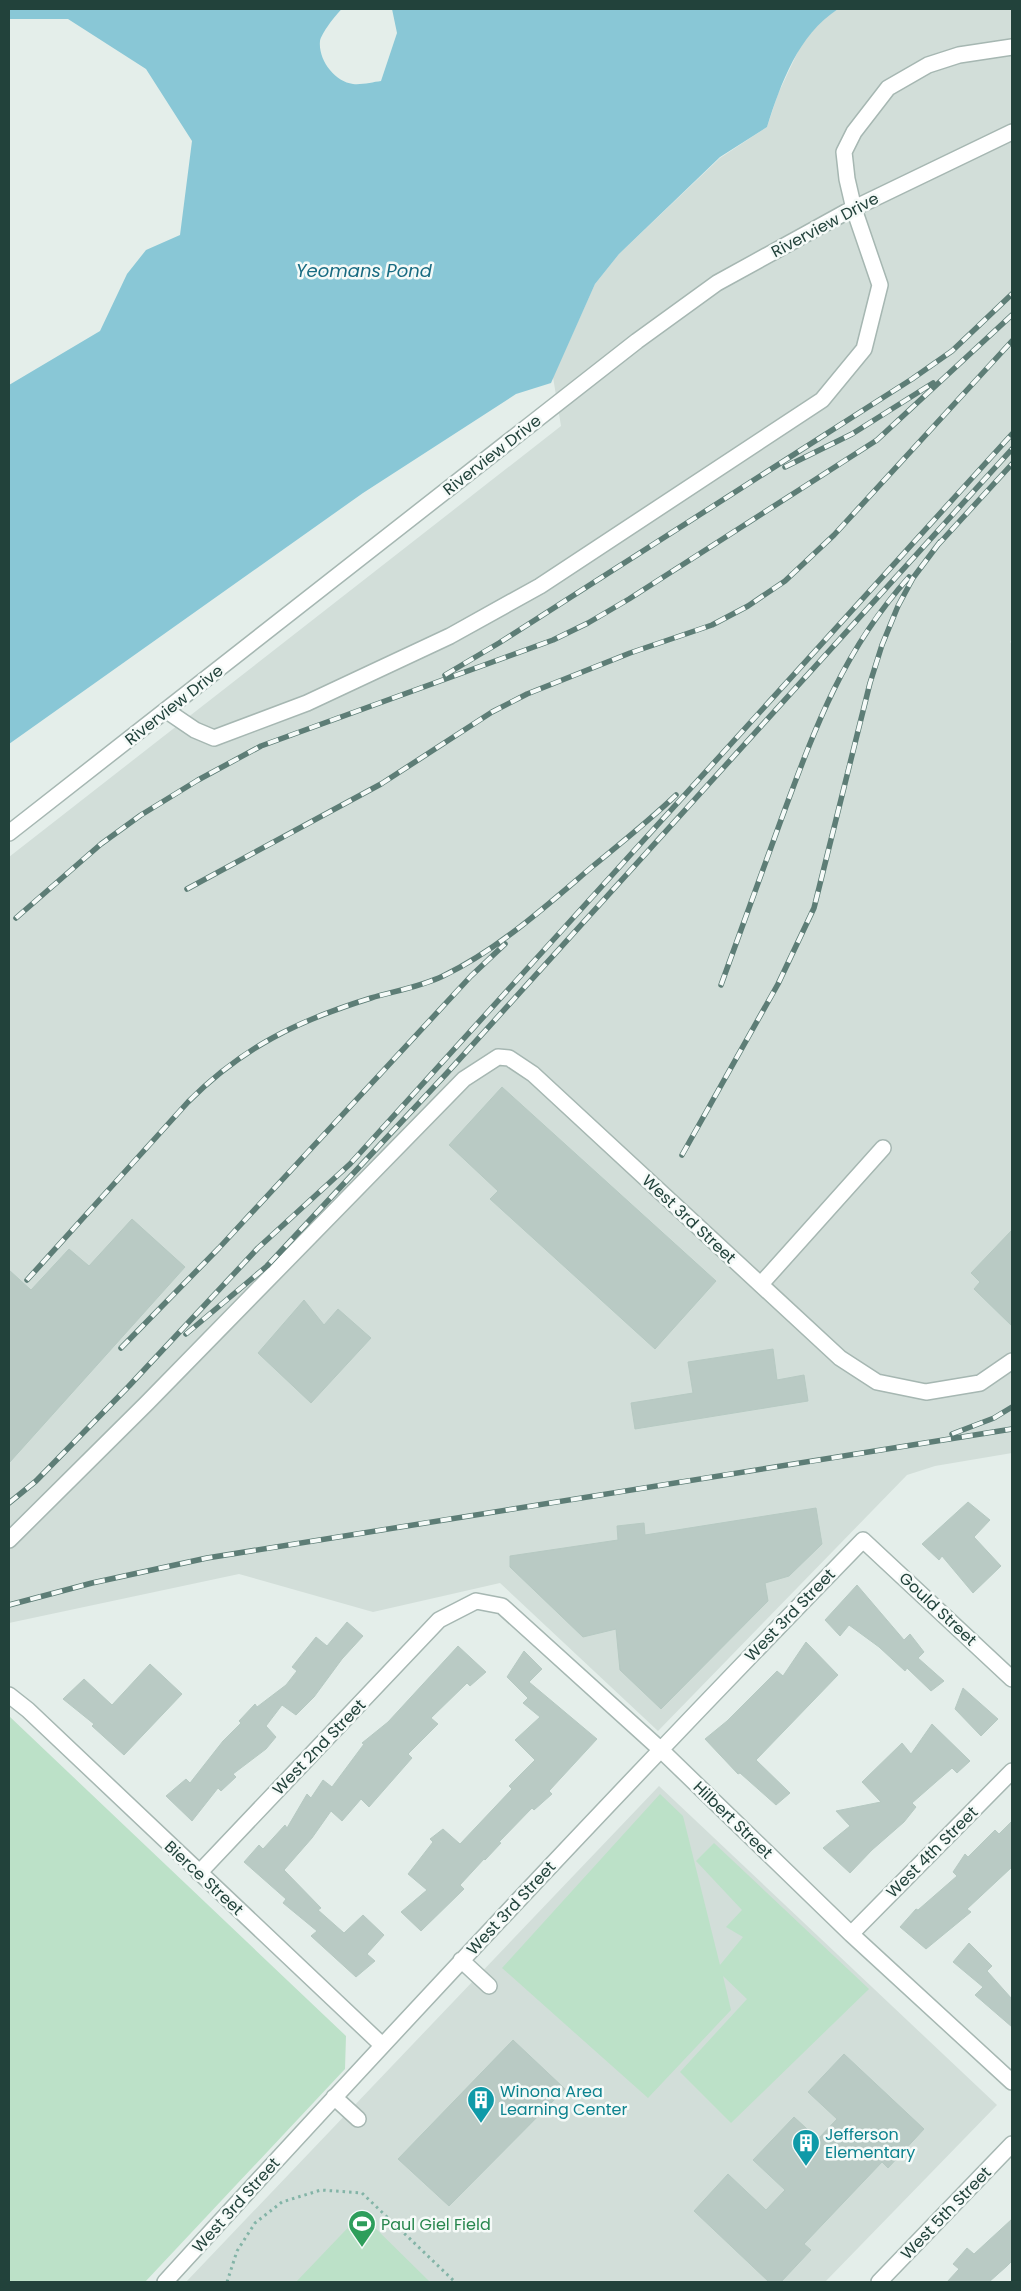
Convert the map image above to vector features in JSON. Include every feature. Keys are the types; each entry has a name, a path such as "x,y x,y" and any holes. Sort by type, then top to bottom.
{"street":[{"path":"167,711 195,730 214,738 307,703 450,636 540,586 822,400 864,349 880,285 854,209 846,179 844,152 854,132 888,88 928,65 959,55 1012,47"},
{"name":"Riverview Drive","path":"9,833 637,341 717,283 854,209 1012,132"},
{"name":"West 3rd Street","path":"9,1540 147,1404 464,1079 498,1057 509,1058 533,1074 840,1358 876,1382 926,1392 980,1383 1012,1361"},
{"path":"761,1284 883,1148"},
{"name":"West 3rd Street","path":"166,2282 461,1960 660,1749 863,1540"},
{"name":"Gould Street","path":"863,1540 1012,1679"},
{"name":"Hilbert Street","path":"439,1620 476,1601 502,1606 660,1749 851,1934 1012,2082"},
{"name":"West 2nd Street","path":"199,1873 439,1620"},
{"name":"Bierce Street","path":"9,1684 28,1710"},
{"name":"Bierce Street","path":"9,1695 28,1710 382,2045"},
{"name":"West 4th Street","path":"851,1934 1012,1771"},
{"path":"461,1960 489,1986"},
{"path":"334,2097 358,2119"},
{"name":"West 5th Street","path":"880,2282 1012,2144"}],"path":[{"path":"227,2282 237,2251 255,2223 282,2202 321,2190 362,2193 455,2282"}],"shaded area":[{"path":"838,9 1012,9 1012,638 1010,642 1012,644 1012,1453 935,1466 907,1475 658,1731 500,1583 373,1612 239,1574 9,1623 9,857 561,426 553,377 595,284 619,254 720,158 767,127 778,94 802,43 824,18"},
{"path":"659,1786 997,2105 825,2282 186,2282"}],"green space":[{"path":"9,1716 346,2036 345,2069 145,2282 9,2282"},
{"path":"660,1794 683,1816 720,1965 743,1937 726,1927 742,1910 696,1861 714,1843 869,1989 731,2123 680,2072 747,1999 723,1976 731,2010 648,2098 502,1968"},
{"name":"Paul Giel Field","path":"361,2214 430,2282 296,2282"}],"water":[{"name":"Yeomans Pond","path":"9,9 342,9 323,34 320,41 322,55 334,75 346,82 364,84 381,81 397,33 392,9 838,9 812,32 802,46 785,77 767,127 720,157 619,254 595,284 551,383 516,394 363,493 9,744 9,385 100,331 127,274 146,250 180,235 192,141 146,69 68,19 9,19"}],"building":[{"path":"502,1087 716,1281 655,1349 490,1199 498,1191 449,1145"},
{"path":"132,1219 185,1267 9,1463 9,1270 31,1290 69,1249 89,1266"},
{"path":"1012,1230 1012,1326 974,1289 980,1282 971,1273"},
{"path":"304,1300 324,1325 338,1309 371,1338 311,1403 258,1353"},
{"path":"773,1349 777,1380 804,1375 808,1401 635,1429 631,1403 693,1393 688,1362"},
{"path":"968,1502 990,1520 974,1537 1001,1566 973,1593 942,1556 939,1560 922,1544"},
{"path":"816,1508 822,1544 789,1576 765,1583 768,1601 661,1709 620,1670 616,1629 583,1637 510,1567 510,1556 618,1540 617,1526 644,1523 645,1535"},
{"path":"857,1585 904,1640 910,1634 924,1652 918,1658 944,1681 931,1691 907,1668 905,1671 879,1647 849,1625 840,1636 825,1620"},
{"path":"347,1622 363,1636 342,1659 314,1697 296,1715 282,1705 266,1726 276,1737 266,1749 233,1774 236,1777 221,1791 218,1788 192,1821 166,1796 186,1779 190,1783 223,1741 241,1723 239,1721 255,1704 257,1707 286,1685 297,1671 292,1667 316,1637 327,1646"},
{"path":"806,1642 838,1675 756,1760 790,1793 776,1805 740,1773 738,1774 705,1739 727,1721 777,1671 783,1676"},
{"path":"458,1646 486,1672 470,1686 467,1683 431,1718 438,1724 408,1754 412,1758 369,1807 361,1799 342,1821 331,1811 312,1838 284,1870 321,1908 318,1910 344,1933 363,1915 384,1935 367,1954 375,1961 356,1977 311,1936 317,1931 283,1903 286,1899 244,1862 259,1845 263,1849 285,1825 287,1828 307,1794 311,1798 323,1780 332,1787 364,1744 362,1743 388,1722"},
{"path":"524,1651 542,1669 529,1682 597,1739 549,1791 552,1794 534,1810 532,1808 499,1842 501,1843 460,1885 464,1889 421,1931 401,1912 427,1890 408,1874 433,1842 430,1839 443,1829 460,1844 512,1789 509,1786 535,1760 515,1740 540,1717 523,1703 528,1698 507,1677"},
{"path":"150,1664 182,1694 124,1755 92,1726 94,1724 63,1699 84,1679 112,1705"},
{"path":"963,1688 998,1719 981,1736 955,1709"},
{"path":"932,1724 970,1761 957,1773 952,1768 912,1803 916,1807 904,1822 872,1850 850,1873 823,1848 850,1826 836,1811 881,1802 862,1782 902,1743 911,1754"},
{"path":"1012,1821 1012,1867 967,1909 971,1912 926,1949 900,1927 916,1909 918,1910 957,1876 953,1872 965,1854 968,1857 995,1830 999,1834"},
{"path":"969,1943 992,1966 987,1971 1012,1999 1012,2027 975,1995 983,1987 953,1962"},
{"name":"Winona Area Learning Center","path":"513,2040 565,2089 449,2206 398,2159"},
{"name":"Jefferson Elementary","path":"844,2054 924,2129 888,2168 882,2162 804,2244 811,2250 781,2282 769,2282 694,2211 728,2174 766,2210 785,2190 753,2160 794,2117 818,2139 837,2119 808,2092"},
{"path":"1012,2219 1012,2261 1007,2266 989,2282 947,2282 959,2269 953,2264 967,2248 974,2254"}],"railway":[{"path":"445,675 499,643 912,379 952,351 1012,294"},
{"path":"16,918 101,844 141,815 198,780 261,746 553,640 588,623 629,599 877,440 1012,315"},
{"path":"187,889 381,784 492,712 527,694 630,653 712,625 748,606 785,581 834,535 1012,341"},
{"path":"785,467 852,434 933,383"},
{"path":"9,1503 36,1481 129,1386 258,1248 350,1164 1012,434"},
{"path":"186,1334 267,1266 447,1073 1012,449"},
{"path":"936,547 1012,464"},
{"path":"682,1155 778,984 814,908 870,683 882,645 898,606 913,578 940,542"},
{"path":"721,985 819,722 848,663 886,605 909,577"},
{"path":"27,1280 188,1102 229,1066 272,1038 319,1016 371,998 425,983 464,965 503,940 540,911 676,795"},
{"path":"121,1348 219,1248 471,976 505,944"},
{"path":"952,1434 994,1418 1012,1407"},
{"path":"9,1605 92,1583 207,1558 1012,1429"}],"place":[{"name":"Winona Area Learning Center","path":"481,2124"},
{"name":"Jefferson Elementary","path":"806,2167"},
{"name":"Paul Giel Field","path":"362,2248"}]}
